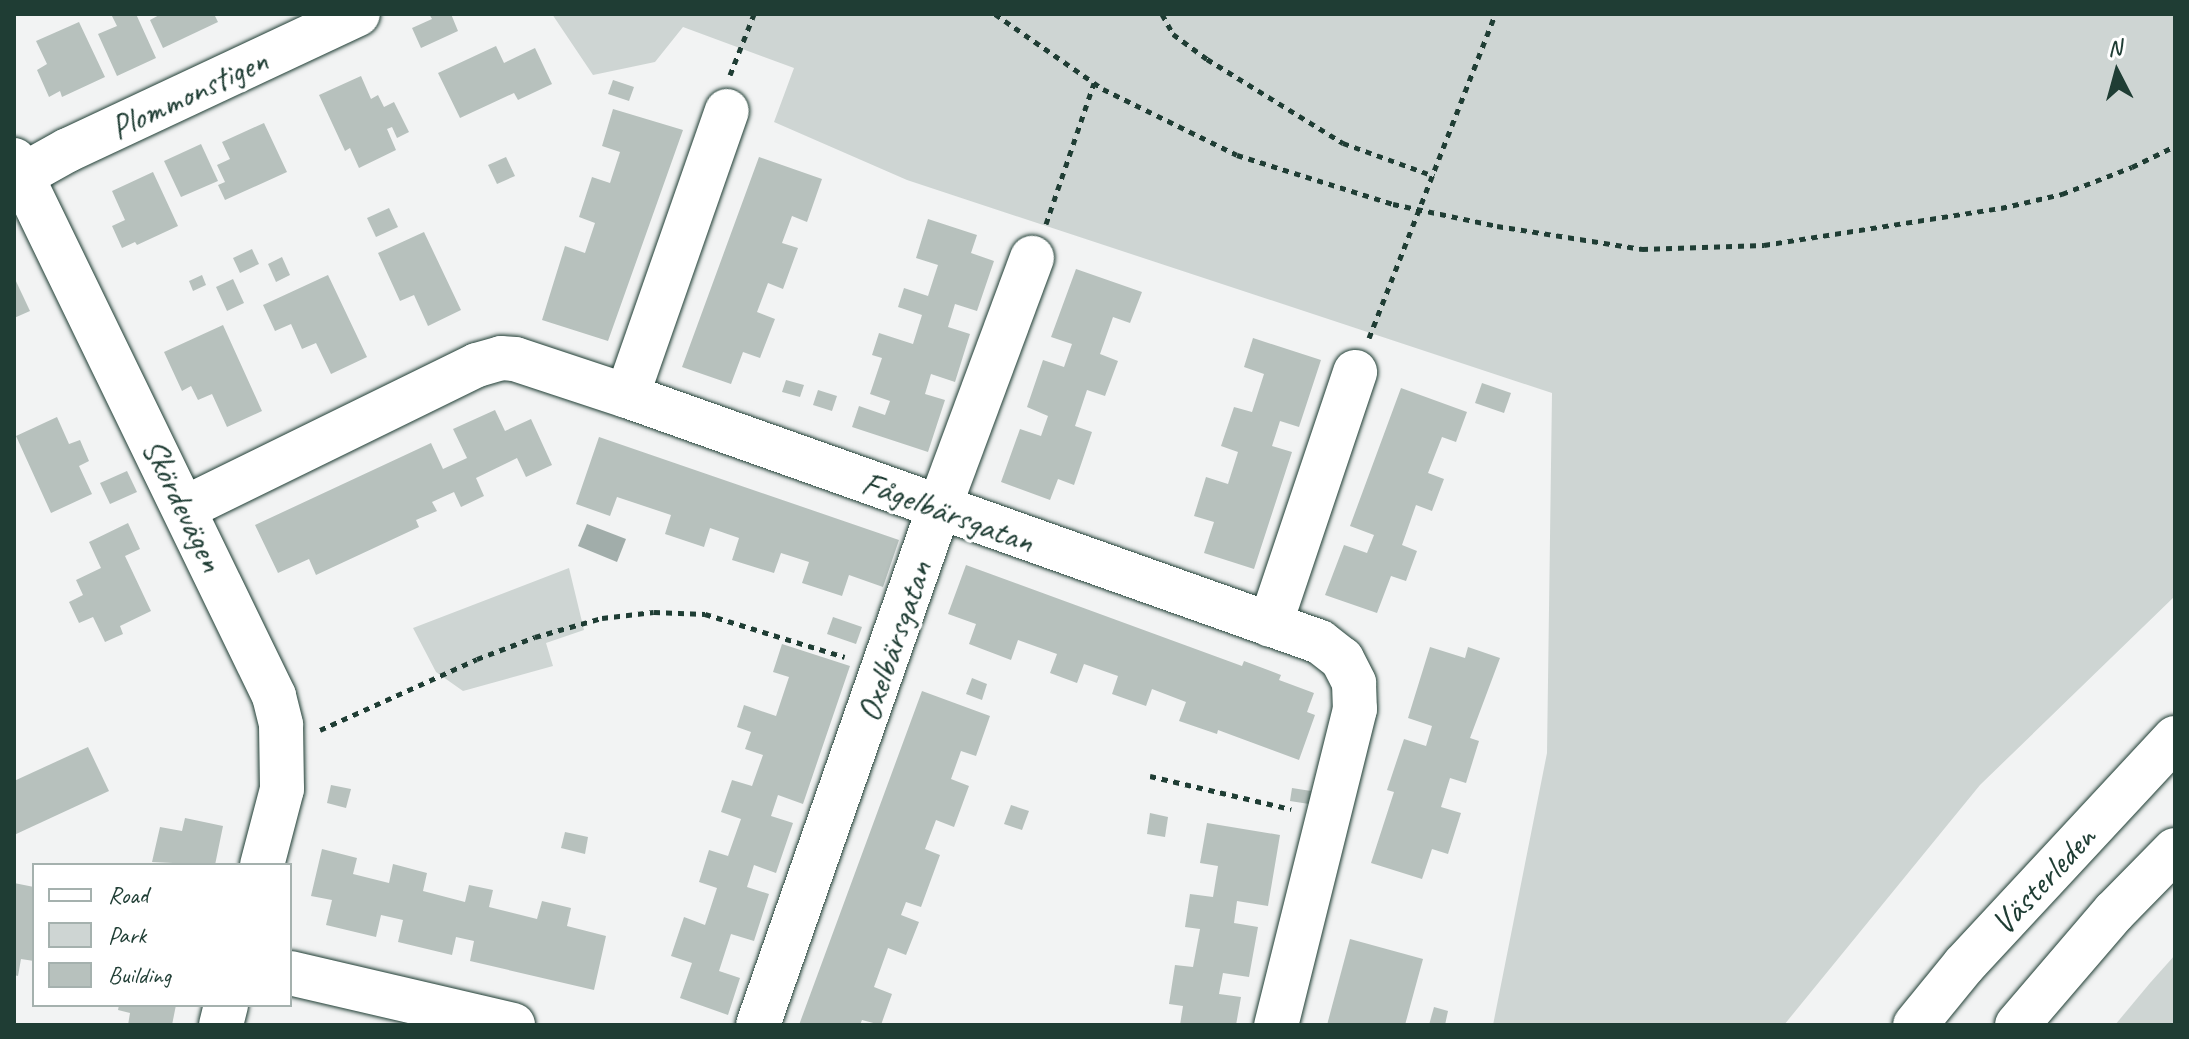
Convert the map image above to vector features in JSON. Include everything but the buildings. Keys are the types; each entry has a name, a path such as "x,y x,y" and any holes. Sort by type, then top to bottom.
{"main road":[{"name":"Plommonstigen","path":"17,173 353,15"},
{"path":"627,396 727,111"},
{"name":"Skördevägen","path":"17,173 185,508 274,696 281,725 282,789 263,863"},
{"name":"Oxelbärsgatan","path":"758,1025 939,508 1032,258"},
{"name":"Fågelbärsgatan","path":"185,508 462,372 501,358 515,359 1320,642 1342,659 1354,683 1355,709 1276,1025"},
{"path":"1270,625 1355,372"},
{"name":"Västerleden","path":"1915,1025 1964,965 2175,738"},
{"path":"2017,1025 2114,912 2175,850"},
{"path":"292,973 513,1025"}],"path":[{"path":"727,111 724,94 754,14"},
{"path":"995,14 1094,83 1237,155 1421,210 1642,249 1764,245 1925,222 2031,201 2132,167 2175,146"},
{"path":"1162,14 1173,34 1207,59 1343,143 1434,176"},
{"path":"1355,372 1421,210 1495,14"},
{"path":"1032,258 1094,83"},
{"path":"281,747 477,659 535,637 628,615 654,612 705,614 884,669"},
{"path":"1150,776 1327,818"}],"green space":[{"path":"552,14 2175,14 2175,596 1980,785 1784,1025 1493,1025 1547,753 1552,393 907,180 774,122 794,68 683,27 655,62 593,75"},
{"path":"569,568 584,630 546,643 553,666 463,691 436,672 413,628"},
{"path":"2175,955 2175,1025 2115,1025 2150,983"}],"shaded area":[{"path":"587,524 626,539 617,562 578,546"}]}
